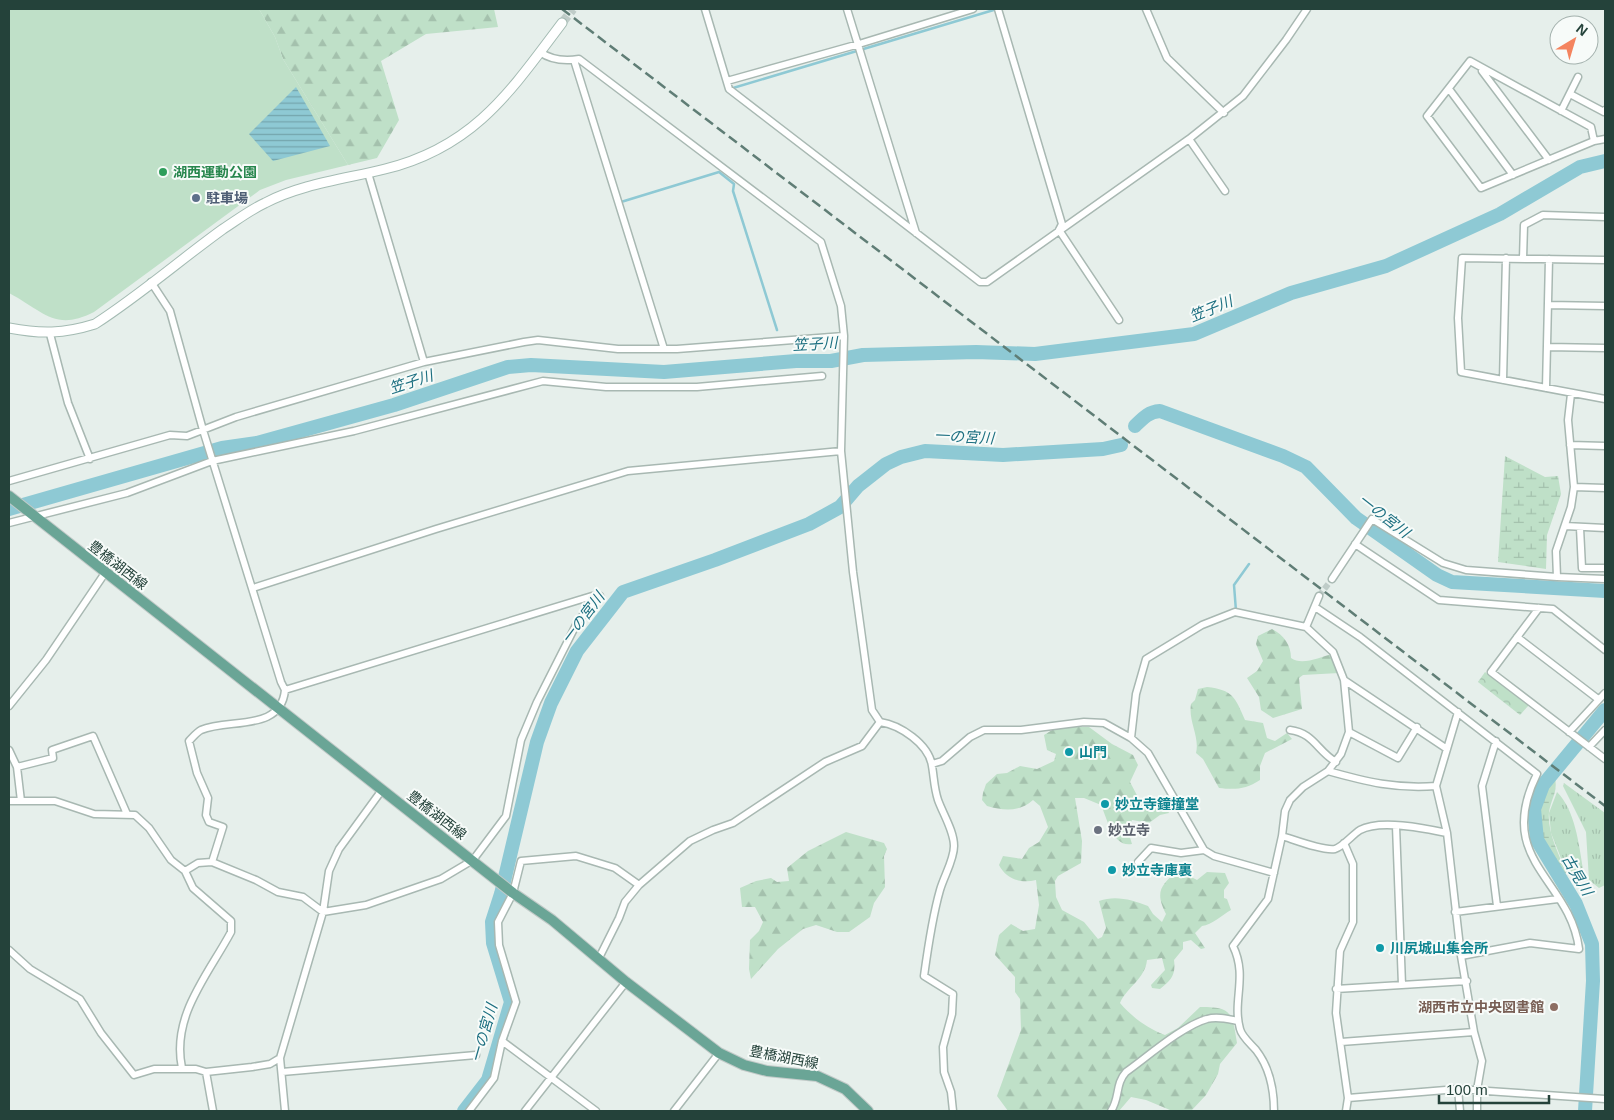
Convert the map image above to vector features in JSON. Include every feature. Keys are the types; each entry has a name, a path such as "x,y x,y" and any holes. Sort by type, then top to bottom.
{"main road":[{"name":"豊橋湖西線","path":"9,496 513,893 552,920 598,960 719,1053 744,1065 767,1071 817,1076 844,1090 868,1111"}],"street":[{"path":"705,9 729,89 980,282 987,282 1189,139 1224,112 1243,96 1307,9"},
{"path":"847,9 916,234"},
{"path":"727,81 859,44 973,9"},
{"path":"998,9 1062,224 1059,230"},
{"path":"1146,9 1167,58 1224,112"},
{"path":"9,328 50,334 78,330 95,324 265,202 289,193 422,157 460,137 507,96 562,23"},
{"path":"540,52 552,58 579,59 821,242 841,306 844,336 842,451 846,508 872,710 880,722 892,724 904,730 920,744 932,764 937,797 953,839 954,848 940,890 932,923 924,976 953,994 952,1014 943,1047 944,1072 951,1092 952,1111"},
{"path":"574,60 664,349"},
{"path":"1594,141 1591,127 1470,61 1427,116 1481,188 1594,141 1605,139"},
{"path":"1481,68 1549,160"},
{"path":"1561,111 1578,77"},
{"path":"1449,90 1513,175"},
{"path":"1570,94 1604,112 1605,110"},
{"path":"1189,139 1226,191"},
{"path":"368,173 424,362"},
{"path":"1523,259 1524,225 1543,215 1605,217"},
{"path":"1059,230 1120,320"},
{"path":"1605,260 1462,258 1458,318 1461,372 1605,400"},
{"path":"1503,380 1506,258"},
{"path":"1546,388 1548,259"},
{"path":"151,282 170,311 203,432 253,588 280,682 285,690 280,710 257,720 200,731 189,741 197,773 208,798 206,815 209,822 223,827 212,862"},
{"path":"1548,305 1605,306"},
{"path":"50,334 68,403 90,459"},
{"path":"9,481 170,435 187,436 203,432 236,417 424,362 538,340 618,349 664,349 844,336"},
{"path":"1548,347 1605,348"},
{"path":"9,523 32,514 126,494 212,461 354,432 542,381 606,387 697,387 822,376"},
{"path":"1557,577 1556,551 1565,526 1574,487 1568,420 1571,394"},
{"path":"1570,445 1605,446"},
{"path":"253,588 436,529 628,471 842,451"},
{"path":"1574,487 1605,488"},
{"path":"1332,579 1372,519 1443,563 1466,570 1605,579"},
{"path":"1565,526 1605,528"},
{"path":"1580,528 1582,568 1605,568"},
{"path":"1355,544 1439,600 1553,609 1605,650"},
{"path":"9,706 46,660 105,573"},
{"path":"185,871 198,863 212,862 256,880 278,892 302,897 323,912 366,905 441,879 473,860 506,816 522,740 534,710 578,621 600,596 592,596 285,690"},
{"path":"1306,627 1319,596"},
{"path":"1315,607 1360,637 1537,774 1530,789 1523,826 1532,857 1543,879 1569,915 1579,949 1530,943 1461,956"},
{"path":"1539,608 1491,672 1605,759"},
{"path":"1131,738 1136,694 1146,659 1217,618 1235,612 1306,627 1323,640 1333,652 1344,680 1349,732 1341,754 1328,771 1302,787 1290,800 1285,811 1282,836 1268,900 1233,946 1241,969 1238,1021 1240,1032 1261,1056 1272,1084 1274,1111"},
{"path":"1517,637 1598,699"},
{"path":"1344,680 1447,748"},
{"path":"1569,732 1605,692"},
{"path":"1458,712 1436,786 1447,833 1461,956 1467,981 1474,1032 1482,1061 1477,1090 1477,1111"},
{"path":"932,764 942,761 970,737 984,730 1021,730 1094,721 1110,726 1131,738 1148,753 1204,850 1214,856 1274,873"},
{"path":"598,960 625,902 639,885 690,841 733,823 825,762 862,746 880,722"},
{"path":"1349,732 1398,758 1417,727"},
{"path":"1290,730 1306,734 1325,756 1336,762"},
{"path":"1587,746 1605,730"},
{"path":"17,767 53,758 52,750 93,736 127,814"},
{"path":"1496,741 1482,786 1497,906"},
{"path":"9,750 17,767 21,802"},
{"path":"1328,771 1370,783 1407,788 1436,786"},
{"path":"285,1111 280,1058 323,912 329,871 339,849 382,790"},
{"path":"9,801 55,801 94,814 127,814 140,818 171,860 185,871 193,888 232,921 231,932 190,1000 181,1036 179,1056 182,1068"},
{"path":"1282,836 1336,849 1359,831 1368,827 1396,826 1447,833"},
{"path":"1396,826 1402,985"},
{"path":"1344,843 1353,864 1353,922 1340,951 1336,989 1336,1013 1348,1098 1346,1111"},
{"path":"1138,862 1151,848 1181,853 1204,850"},
{"path":"469,1111 494,1078 502,1041 516,1002 500,945 498,922 513,893 521,861 576,856 614,868 639,885"},
{"path":"1455,912 1558,899"},
{"path":"10,953 30,969 80,999 101,1034 134,1075 154,1069 182,1068 206,1072 265,1065 280,1058"},
{"path":"1336,989 1467,981"},
{"path":"525,1111 626,982"},
{"path":"1111,1111 1117,1103 1119,1080 1126,1072 1189,1028 1207,1019 1218,1017 1238,1021"},
{"path":"1341,1042 1474,1032"},
{"path":"502,1041 596,1111"},
{"path":"674,1111 719,1053"},
{"path":"282,1072 476,1055"},
{"path":"206,1072 213,1111"},
{"path":"1348,1098 1458,1089 1605,1099"},
{"path":"1458,1089 1460,1111"}],"green space":[{"name":"湖西運動公園","path":"9,9 259,9 275,37 283,59 348,165 286,180 260,190 94,312 81,318 69,320 59,320 50,317 9,293"},
{"path":"259,9 494,9 498,27 426,34 381,61 399,120 377,158 348,165 283,59 275,37"},
{"path":"1505,456 1545,477 1558,476 1561,494 1547,535 1546,569 1498,562"},
{"path":"1272,629 1286,641 1290,649 1291,658 1306,661 1332,654 1339,673 1303,675 1299,678 1302,709 1273,718 1261,710 1259,697 1247,678 1257,671 1263,661 1256,644 1258,636"},
{"path":"1485,672 1529,705 1520,715 1478,682"},
{"path":"1207,687 1222,690 1232,696 1245,720 1263,723 1267,738 1275,741 1287,733 1292,739 1265,753 1260,766 1260,780 1236,789 1219,788 1203,759 1196,753 1197,747 1191,717 1191,704 1195,700 1198,689"},
{"path":"1057,727 1089,727 1112,744 1133,755 1138,765 1130,782 1141,803 1166,807 1169,813 1160,815 1149,823 1132,820 1128,831 1132,844 1125,844 1115,837 1101,805 1084,798 1075,798 1082,841 1081,863 1058,876 1055,881 1056,897 1062,910 1084,922 1098,939 1102,937 1106,928 1099,901 1118,898 1148,906 1153,914 1162,922 1166,914 1161,900 1161,890 1163,885 1178,870 1197,880 1207,872 1225,873 1229,883 1224,890 1224,898 1227,899 1231,910 1213,922 1202,926 1195,933 1205,948 1201,949 1191,940 1183,942 1183,949 1174,960 1172,977 1160,989 1152,988 1151,985 1165,970 1162,958 1147,960 1143,972 1120,1003 1141,1022 1165,1035 1178,1028 1200,1007 1219,1008 1229,1013 1234,1024 1237,1043 1220,1064 1218,1074 1206,1095 1192,1110 1170,1110 1146,1100 1131,1097 1119,1111 1008,1111 997,1096 1021,1030 1020,999 1015,992 1015,977 995,955 999,935 1011,924 1023,931 1035,929 1039,905 1036,880 1020,881 1014,879 1006,874 999,865 1003,856 1022,859 1029,848 1039,842 1048,827 1040,806 1033,800 1023,807 1000,809 987,806 982,800 983,793 986,784 997,774 1007,773 1020,766 1037,769 1054,761 1056,754 1047,750 1044,735"},
{"path":"1555,778 1556,787 1550,807 1549,820 1554,843 1566,873 1564,874 1544,845 1539,819 1546,792"},
{"path":"1564,783 1605,813 1605,885 1599,888 1589,880 1586,832 1563,786"},
{"path":"1557,792 1563,799 1572,818 1578,838 1583,869 1568,876 1551,833 1549,813"},
{"path":"846,832 884,843 887,849 884,856 885,887 874,903 870,917 849,932 837,932 816,925 803,929 778,949 751,979 749,969 750,940 759,931 763,922 755,907 742,907 740,888 756,881 771,878 777,882 789,881 787,868 808,851"}],"water":[{"path":"296,87 330,146 273,161 249,134"}],"waterway":[{"path":"733,88 997,9"},
{"name":"笠子川","path":"9,509 222,448 257,443 394,405 508,367 531,365 664,372 796,361 831,361 863,355 976,352 1035,354 1194,334 1291,293 1386,266 1500,214 1580,167 1605,161"},
{"path":"621,202 719,172 734,184 733,191 777,330"},
{"name":"一の宮川","path":"1135,426 1149,414 1160,411 1283,456 1306,467 1356,518 1437,575 1452,582 1605,591"},
{"name":"一の宮川","path":"464,1111 488,1080 511,1002 493,943 492,922 501,894 537,742 551,703 577,651 623,592 715,560 809,524 840,507 858,486 886,464 901,457 925,451 1003,455 1103,449 1121,445"},
{"path":"1236,611 1234,585 1249,564"},
{"name":"古見川","path":"1585,1111 1593,981 1592,944 1576,904 1537,840 1534,809 1543,785 1605,710"}],"tunnel":[{"path":"562,23 573,9"},
{"path":"1319,596 1332,579"}],"railway":[{"path":"562,9 1605,806"}],"place":[{"name":"湖西運動公園","path":"163,172"},
{"name":"駐車場","path":"196,198"},
{"name":"山門","path":"1069,752"},
{"name":"妙立寺鐘撞堂","path":"1105,804"},
{"name":"妙立寺","path":"1098,830"},
{"name":"妙立寺庫裏","path":"1112,870"},
{"name":"川尻城山集会所","path":"1380,948"},
{"name":"湖西市立中央図書館","path":"1554,1007"}]}
